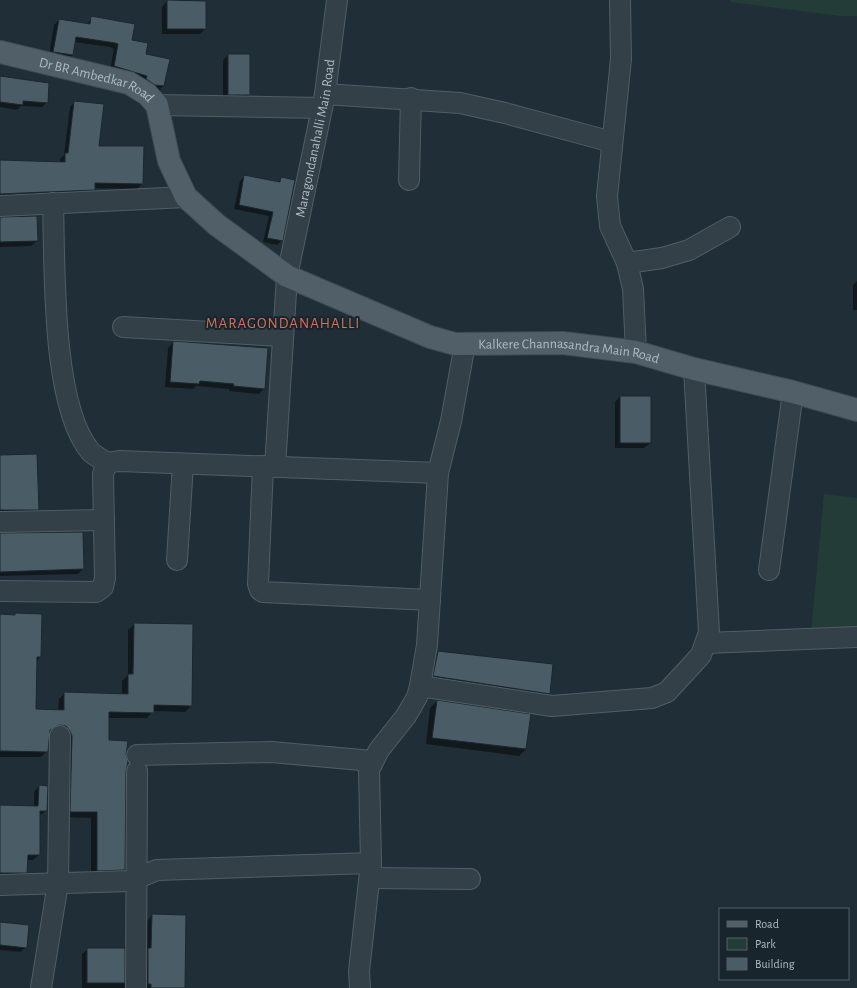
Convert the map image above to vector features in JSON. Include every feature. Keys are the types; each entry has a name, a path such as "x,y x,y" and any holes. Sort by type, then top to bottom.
{"main road":[{"name":"Dr BR Ambedkar Road","path":"0,52 129,83 147,94 157,105 169,161 186,197 217,225 287,276"},
{"name":"Kalkere Channasandra Main Road","path":"287,276 430,337 455,344 563,343 636,352 694,369 793,392 857,410"}],"street":[{"name":"Maragondanahalli Main Road","path":"337,0 324,101 287,276 283,336 258,584 260,590 263,592 430,600"},
{"path":"620,0 621,59 607,196 610,226 627,263 633,289 636,352"},
{"path":"409,180 411,98"},
{"path":"157,105 411,98 460,103 497,111 612,142"},
{"path":"0,206 186,197"},
{"path":"53,204 56,314 64,381 74,421 90,451 107,463 119,461 438,472"},
{"path":"627,263 662,258 688,250 730,227"},
{"path":"123,326 283,336"},
{"path":"360,988 359,971 371,871 369,770 379,750 406,716 417,696 420,686 427,645 438,472 451,421 465,344"},
{"path":"420,686 552,706 652,698 667,692 701,655 709,632 694,369"},
{"path":"769,570 793,392"},
{"path":"0,591 96,592 103,587 105,578 103,474 107,463"},
{"path":"177,560 183,464"},
{"path":"0,522 104,520"},
{"path":"706,643 857,637"},
{"path":"41,988 58,883 60,736"},
{"path":"136,988 137,763 271,752 373,762"},
{"path":"0,885 130,881 157,870 371,871 470,879"}],"green space":[{"path":"731,0 857,0 857,16 841,16 731,2"},
{"path":"824,494 857,498 857,632 811,633"}],"building":[{"path":"167,0 206,1 206,29 167,29"},
{"path":"91,16 135,24 132,40 148,43 146,54 170,59 164,86 155,85 146,79 147,76 114,66 118,44 115,43 76,37 73,55 53,52 59,19 90,24"},
{"path":"228,54 250,54 250,95 228,95"},
{"path":"0,76 49,83 48,103 23,101 23,105 0,102"},
{"path":"74,101 104,104 99,146 144,146 143,184 95,183 95,190 0,194 0,160 65,162 65,153 68,153"},
{"path":"244,175 280,182 281,177 295,180 283,241 267,238 273,212 239,205"},
{"path":"37,216 38,241 0,242 0,217"},
{"path":"173,341 268,348 265,389 200,381 199,384 170,382"},
{"path":"620,396 651,396 651,443 620,443"},
{"path":"37,454 39,510 0,510 0,455"},
{"path":"83,532 84,569 0,572 0,533"},
{"path":"15,613 42,614 41,657 37,657 36,709 64,710 64,692 128,694 128,674 133,674 134,623 193,624 192,706 154,705 154,713 109,712 109,740 128,741 126,755 128,761 126,771 125,870 97,871 97,812 70,812 72,736 66,726 60,725 50,730 48,752 0,751 0,614 15,615"},
{"path":"438,651 553,664 550,694 433,676"},
{"path":"437,700 531,714 526,749 432,738"},
{"path":"39,785 48,786 47,811 40,811 40,855 28,855 27,873 0,873 0,805 38,806"},
{"path":"152,914 186,915 185,988 151,988 151,984 148,984 148,948 151,948"},
{"path":"0,922 29,925 27,948 0,945"},
{"path":"87,948 125,948 125,983 87,983"}],"district":[{"name":"MARAGONDANAHALLI","path":"283,323"}]}
